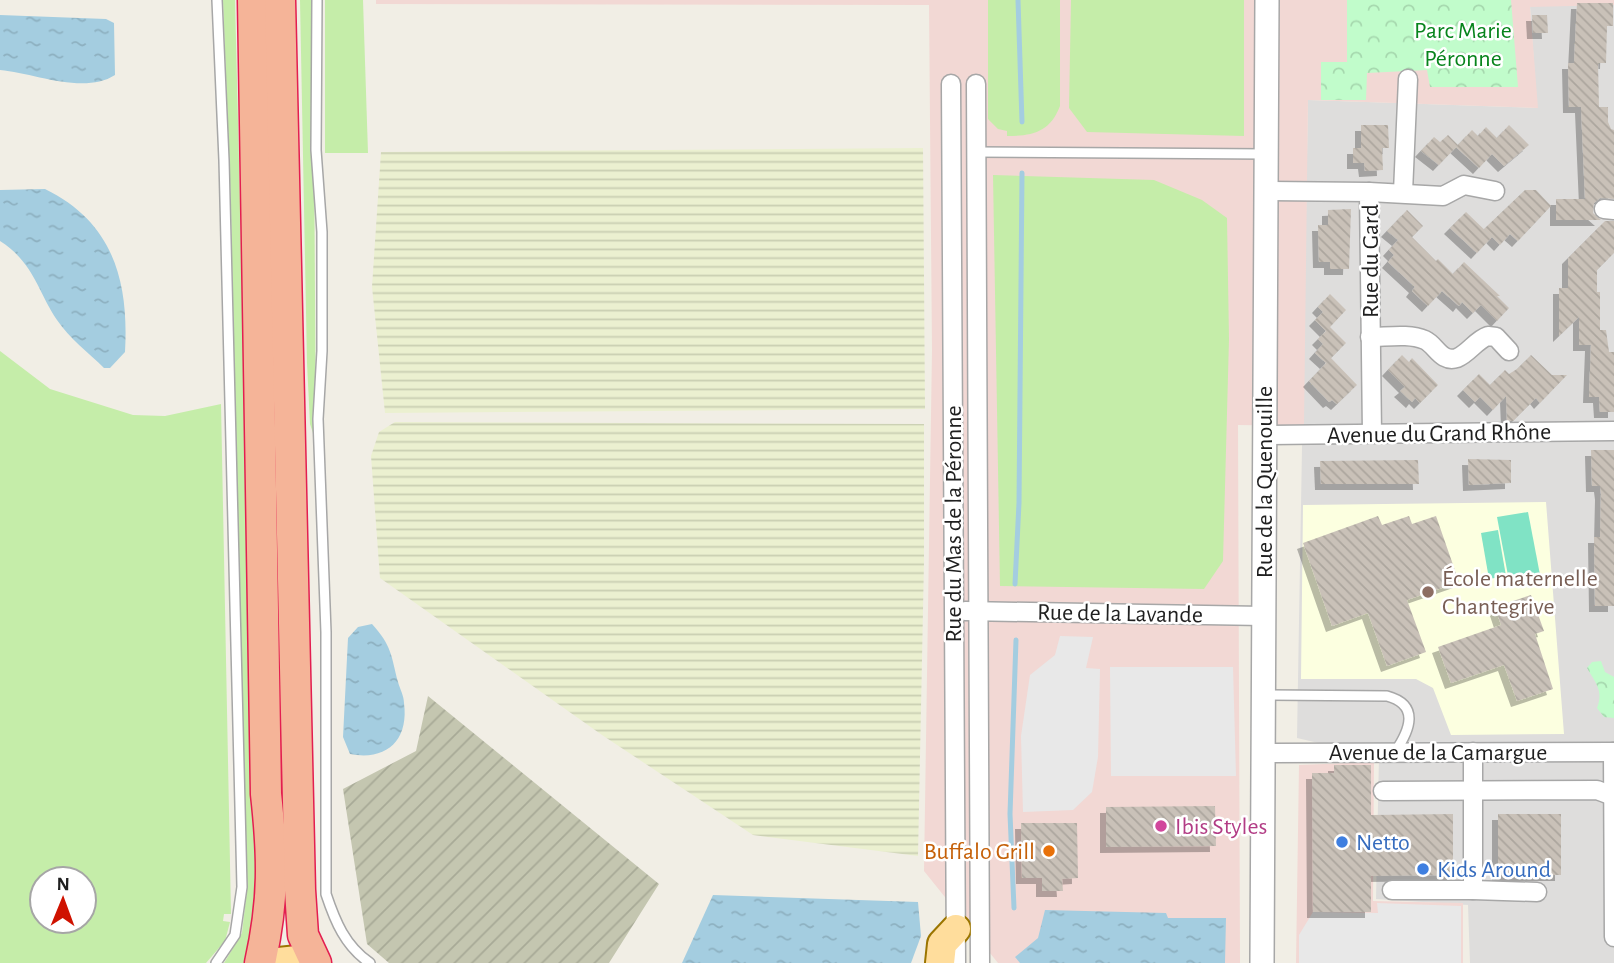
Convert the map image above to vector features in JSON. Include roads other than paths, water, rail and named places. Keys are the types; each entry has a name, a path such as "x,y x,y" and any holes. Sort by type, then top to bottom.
{"highway":[{"path":"253,0 266,794 273,860 271,915 260,963"},
{"path":"280,0 300,890 303,935 316,963"}],"main road":[{"path":"940,963 942,943 956,929"},
{"path":"269,963 298,960 310,963"}],"street":[{"name":"Rue de la Quenouille","path":"1262,963 1267,0"},
{"path":"1403,192 1408,79"},
{"name":"Rue du Mas de la Péronne","path":"951,84 956,963"},
{"name":"Rue du Mas de la Péronne","path":"976,84 979,963"},
{"path":"1369,192 1443,196 1464,185 1495,191"},
{"name":"Rue du Gard","path":"1266,191 1369,192 1372,434"},
{"path":"1370,337 1420,338 1449,358 1457,358 1488,336 1496,337 1509,351"},
{"name":"Avenue du Grand Rhône","path":"1264,435 1614,431"},
{"name":"Rue de la Lavande","path":"952,610 1263,616"},
{"path":"1473,752 1473,890"},
{"path":"1614,752 1614,937"},
{"name":"Avenue de la Camargue","path":"1262,753 1614,752"},
{"path":"1383,791 1597,790 1613,796"},
{"path":"1392,890 1537,892"}],"lane":[{"path":"216,963 235,935 242,887 224,160 217,0"},
{"path":"317,0 316,150 322,232 322,338 318,419 326,632 326,894 337,928 360,957 370,963"},
{"path":"975,152 1266,155"},
{"path":"1262,695 1387,696 1399,700 1408,709 1409,725 1395,752"}],"water":[{"path":"0,15 106,19 114,23 115,75 103,81 74,83 0,70"},
{"path":"45,189 87,218 112,256 124,301 126,326 125,352 110,368 104,368 67,333 50,309 28,268 0,241 0,190"},
{"path":"372,624 384,639 392,658 404,700 403,728 399,738 384,751 363,755 350,754 343,737 348,638 358,627"},
{"path":"713,895 918,902 921,936 911,963 682,963"},
{"path":"1045,910 1166,913 1168,918 1226,918 1225,963 1020,963 1015,957 1038,938"}],"waterway":[{"path":"1018,0 1022,122"},
{"path":"1015,584 1019,503 1022,173"},
{"path":"1014,908 1010,814 1016,640"}],"place":[{"name":"École maternelle Chantegrive","path":"1428,592"},
{"name":"Ibis Styles","path":"1161,826"},
{"name":"Netto","path":"1342,842"},
{"name":"Buffalo Grill","path":"1049,851"},
{"name":"Kids Around","path":"1423,869"}],"park label":[{"name":"Parc Marie Péronne","path":"1463,44"}]}
